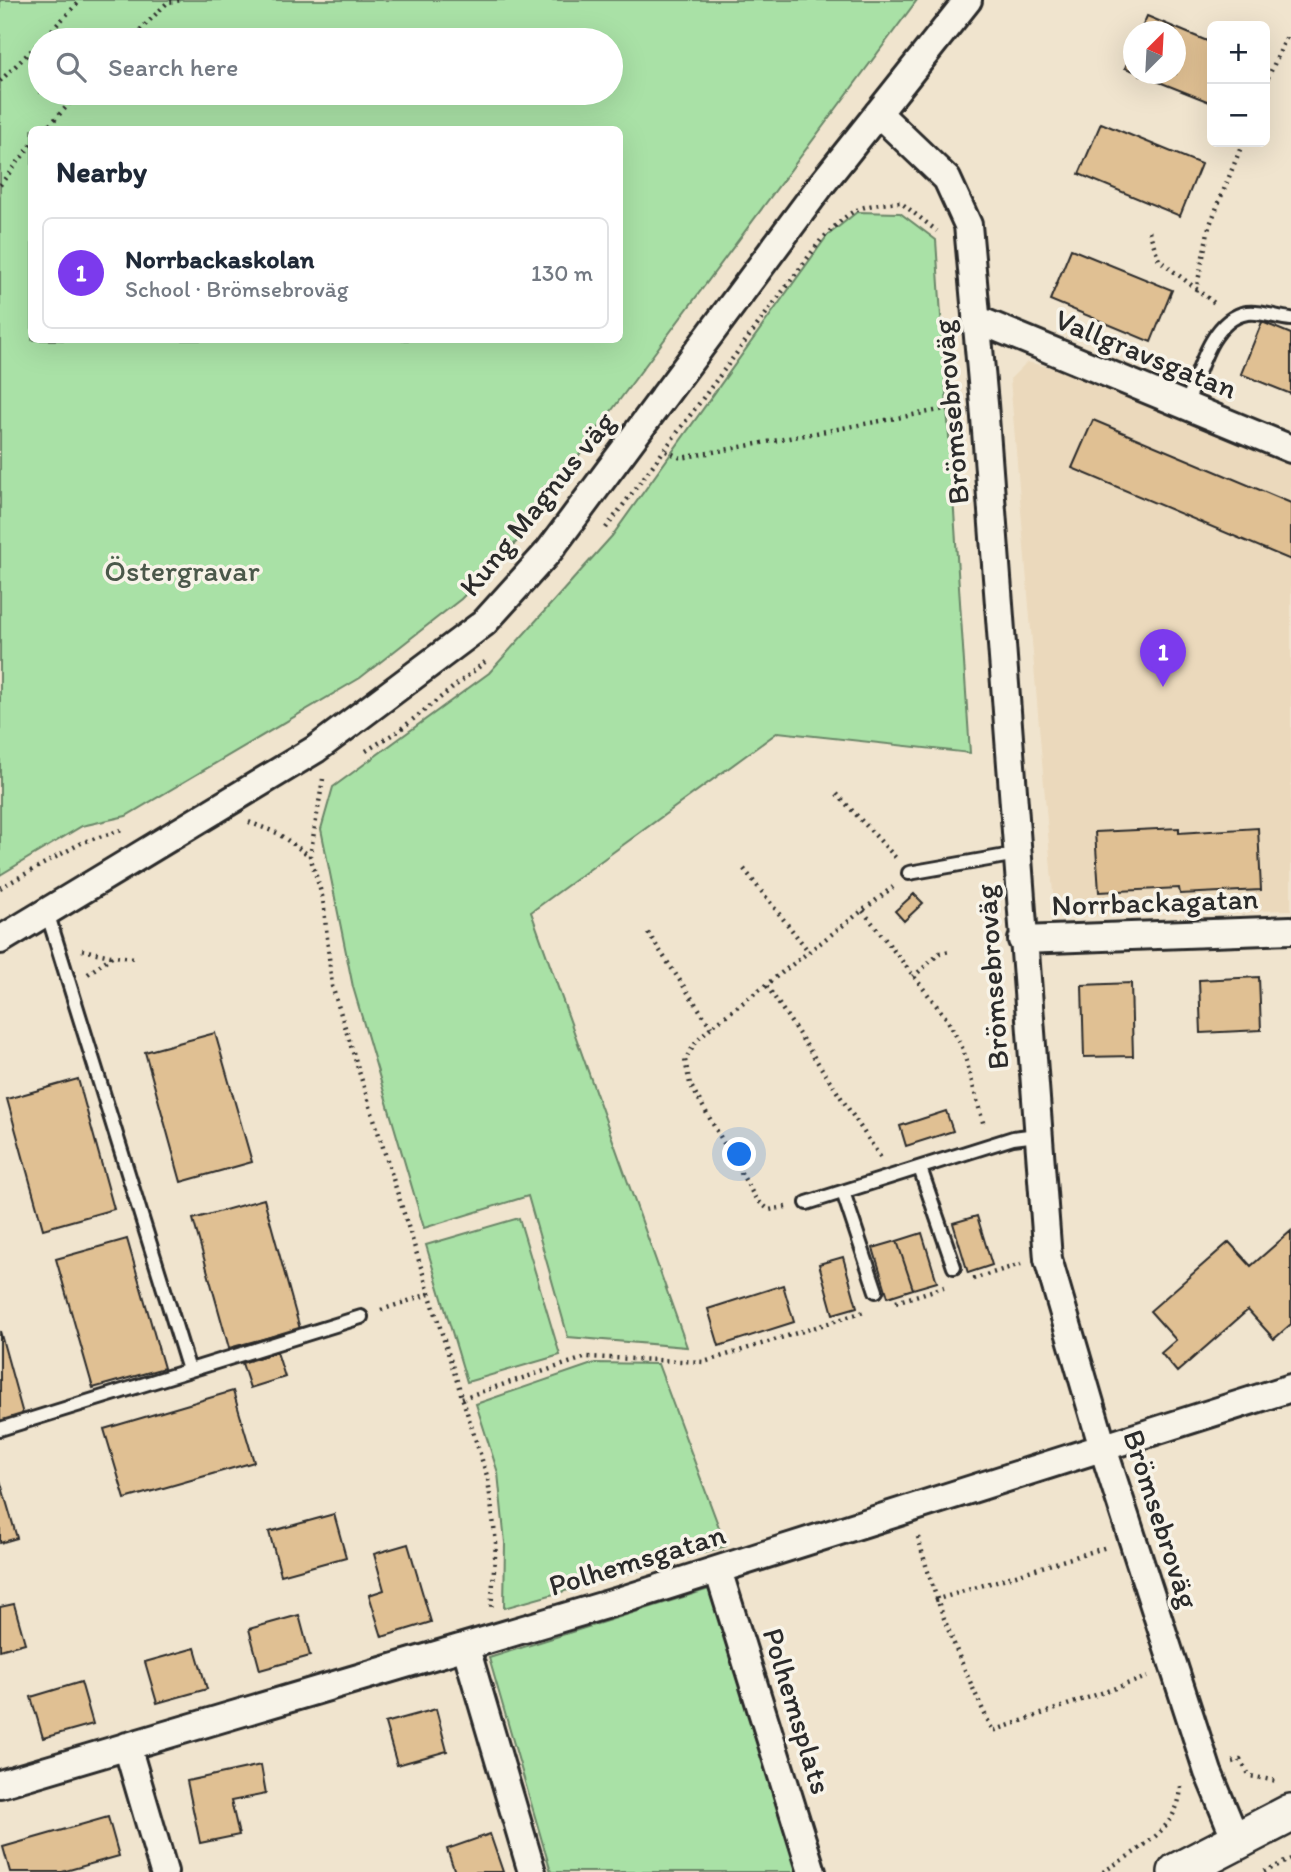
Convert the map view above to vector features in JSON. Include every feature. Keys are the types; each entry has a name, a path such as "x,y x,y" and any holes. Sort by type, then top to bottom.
{"main road":[{"path":"1177,1872 1291,1813"}],"street":[{"name":"Kung Magnus väg","path":"0,940 316,749 484,623 549,551 821,185 968,0"},
{"name":"Brömsebroväg","path":"878,113 947,179 968,226 984,404 1022,940 1048,1259 1103,1448 1208,1772 1237,1842"},
{"name":"Vallgravsgatan","path":"976,319 1291,449"},
{"name":"Norrbackagatan","path":"1022,940 1291,930"},
{"name":"Polhemsgatan","path":"0,1784 466,1648 1291,1388"},
{"name":"Polhemsplats","path":"718,1570 813,1872"},
{"path":"466,1648 532,1872"},
{"path":"127,1746 164,1872"}],"lane":[{"path":"1186,407 1218,330 1235,316 1250,313 1291,319"},
{"path":"909,873 1017,854"},
{"path":"47,912 189,1370"},
{"path":"807,1203 1013,1138 1037,1135"},
{"path":"920,1168 954,1267"},
{"path":"843,1192 876,1291"},
{"path":"0,1429 361,1317"}],"path":[{"path":"54,28 81,0"},
{"path":"142,28 168,2 184,0"},
{"path":"1270,70 1287,36 1291,35"},
{"path":"0,81 28,54"},
{"path":"49,126 68,105"},
{"path":"1196,291 1209,227 1241,147"},
{"path":"0,184 28,149"},
{"path":"1149,231 1159,260 1196,291 1235,316"},
{"path":"666,451 681,458 925,411 984,404"},
{"path":"323,778 310,856 323,899 332,986 488,1479 496,1543 490,1619 495,1638"},
{"path":"807,1203 769,1210 756,1199 690,1084 685,1059 698,1039 711,1027 909,873 837,793"},
{"path":"248,822 278,833 310,856"},
{"path":"0,888 83,842 128,828"},
{"path":"744,869 809,951"},
{"path":"863,911 947,1019 963,1049 990,1147"},
{"path":"648,933 711,1027"},
{"path":"914,977 940,953 950,951"},
{"path":"71,986 112,956 135,958"},
{"path":"767,986 894,1176"},
{"path":"971,1279 1024,1263"},
{"path":"891,1304 958,1283"},
{"path":"400,1303 429,1294"},
{"path":"462,1398 587,1357 704,1362 877,1308"},
{"path":"910,1509 934,1600 963,1670 993,1731 1148,1676"},
{"path":"934,1600 1108,1547"},
{"path":"1264,1872 1291,1858"}],"shaded area":[{"path":"1027,362 1058,369 1291,464 1291,910 1055,917 1010,379"}],"green space":[{"name":"Östergravar","path":"0,0 917,0 589,441 524,534 461,599 360,678 126,816 82,826 0,875"},
{"path":"857,212 900,213 936,240 970,753 778,732 531,912 687,1347 568,1337 528,1196 424,1228 353,987 321,829 333,787 489,673 612,536 827,236"},
{"path":"519,1218 560,1355 467,1382 426,1245"},
{"path":"595,1363 658,1364 726,1546 504,1608 505,1543 498,1473 476,1404"},
{"path":"709,1589 801,1872 551,1872 489,1658"}],"building":[{"path":"1147,16 1159,21 1145,21"},
{"path":"1186,32 1207,41 1207,101 1164,84 1186,84"},
{"path":"1101,123 1201,164 1180,216 1079,174"},
{"path":"1071,249 1172,290 1151,342 1050,300"},
{"path":"1262,322 1291,334 1291,394 1241,374"},
{"path":"1093,420 1291,503 1291,560 1072,468"},
{"path":"1179,828 1179,833 1258,828 1261,890 1180,894 1179,888 1099,892 1095,832"},
{"path":"914,894 923,903 904,921 895,911"},
{"path":"1259,977 1261,1030 1201,1033 1199,980"},
{"path":"1131,983 1133,1056 1084,1057 1082,985"},
{"path":"215,1033 252,1162 181,1182 145,1052"},
{"path":"78,1079 114,1209 43,1229 7,1099"},
{"path":"946,1111 953,1131 906,1146 900,1126"},
{"path":"264,1199 300,1329 229,1348 193,1219"},
{"path":"977,1216 992,1265 968,1273 953,1223"},
{"path":"1291,1231 1291,1324 1274,1339 1248,1310 1177,1372 1161,1353 1176,1340 1150,1311 1229,1242 1251,1266"},
{"path":"922,1233 937,1282 913,1289 897,1241"},
{"path":"127,1239 164,1368 93,1388 56,1259"},
{"path":"897,1241 913,1289 888,1297 873,1248"},
{"path":"843,1257 857,1307 833,1314 819,1264"},
{"path":"783,1285 794,1322 719,1346 708,1309"},
{"path":"0,1331 24,1418 0,1424"},
{"path":"277,1352 285,1377 250,1388 242,1363"},
{"path":"233,1391 254,1462 125,1499 104,1429"},
{"path":"0,1480 17,1538 0,1543"},
{"path":"334,1514 346,1557 281,1575 269,1532"},
{"path":"408,1544 431,1622 382,1637 369,1595 384,1590 374,1554"},
{"path":"14,1604 25,1643 0,1650 0,1607"},
{"path":"299,1615 310,1656 260,1670 249,1629"},
{"path":"195,1648 207,1689 157,1703 145,1662"},
{"path":"81,1682 93,1724 43,1738 31,1697"},
{"path":"436,1709 447,1751 397,1765 385,1723"},
{"path":"261,1765 266,1794 231,1801 239,1835 200,1843 187,1781"},
{"path":"108,1817 119,1856 62,1872 10,1872 3,1847"},
{"path":"490,1834 503,1872 455,1872 447,1849"}],"place":[{"name":"Norrbackaskolan","path":"1163,687"}]}
